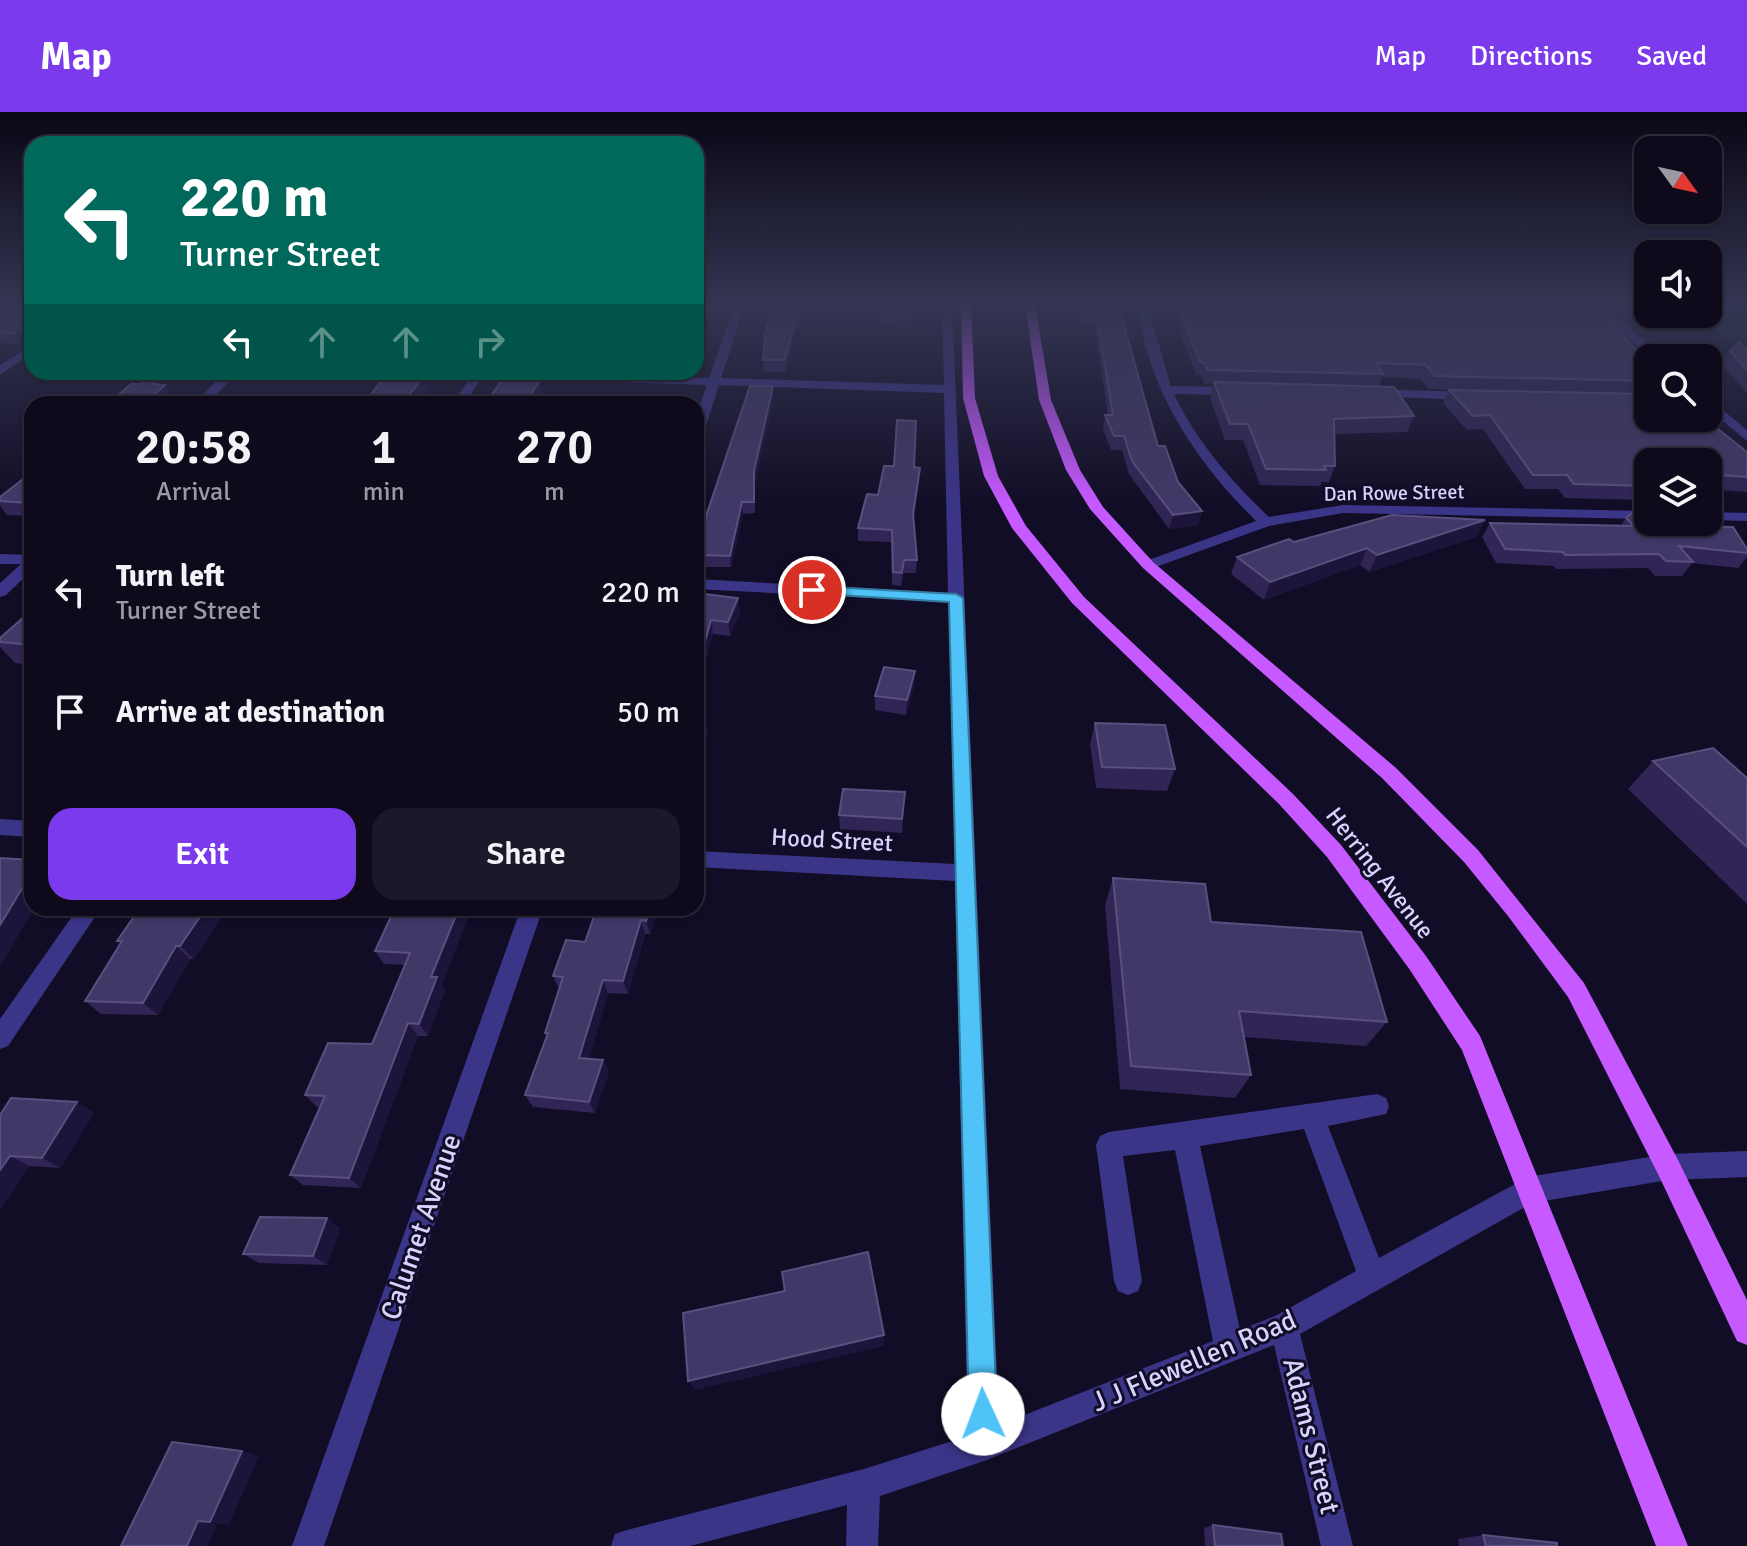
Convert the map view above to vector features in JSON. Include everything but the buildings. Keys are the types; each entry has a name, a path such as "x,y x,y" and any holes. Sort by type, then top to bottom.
{"main road":[{"name":"Herring Avenue","path":"968,371 969,398 991,476 1019,528 1078,600 1286,799 1363,886 1472,1044 1672,1546"},
{"path":"1040,371 1045,400 1064,450 1097,509 1148,565 1389,773 1471,856 1576,990 1668,1167 1747,1331"}],"street":[{"path":"704,414 719,371"},
{"path":"949,371 984,1446"},
{"path":"1161,371 1167,390 1202,454 1225,482 1266,522"},
{"path":"208,396 224,380"},
{"path":"664,380 949,389"},
{"path":"1167,390 1246,391"},
{"path":"1358,393 1484,396"},
{"path":"1722,415 1747,437"},
{"name":"Dan Rowe Street","path":"1148,565 1266,522 1343,509 1634,515"},
{"path":"1722,516 1747,517"},
{"path":"0,559 24,560"},
{"path":"0,592 24,569"},
{"path":"704,584 956,598"},
{"path":"0,827 24,828"},
{"name":"Hood Street","path":"704,859 965,873"},
{"path":"0,1038 84,916"},
{"name":"Calumet Avenue","path":"308,1546 529,916"},
{"path":"1128,1281 1109,1145 1377,1106"},
{"path":"1312,1116 1372,1277"},
{"path":"1185,1136 1229,1349"},
{"name":"J J Flewellen Road","path":"627,1546 864,1485 984,1446 1284,1327 1528,1190 1668,1167 1747,1164"},
{"name":"Adams Street","path":"1284,1327 1337,1546"},
{"path":"862,1546 864,1485"}],"route":[{"path":"812,590 956,598 983,1414"}]}
